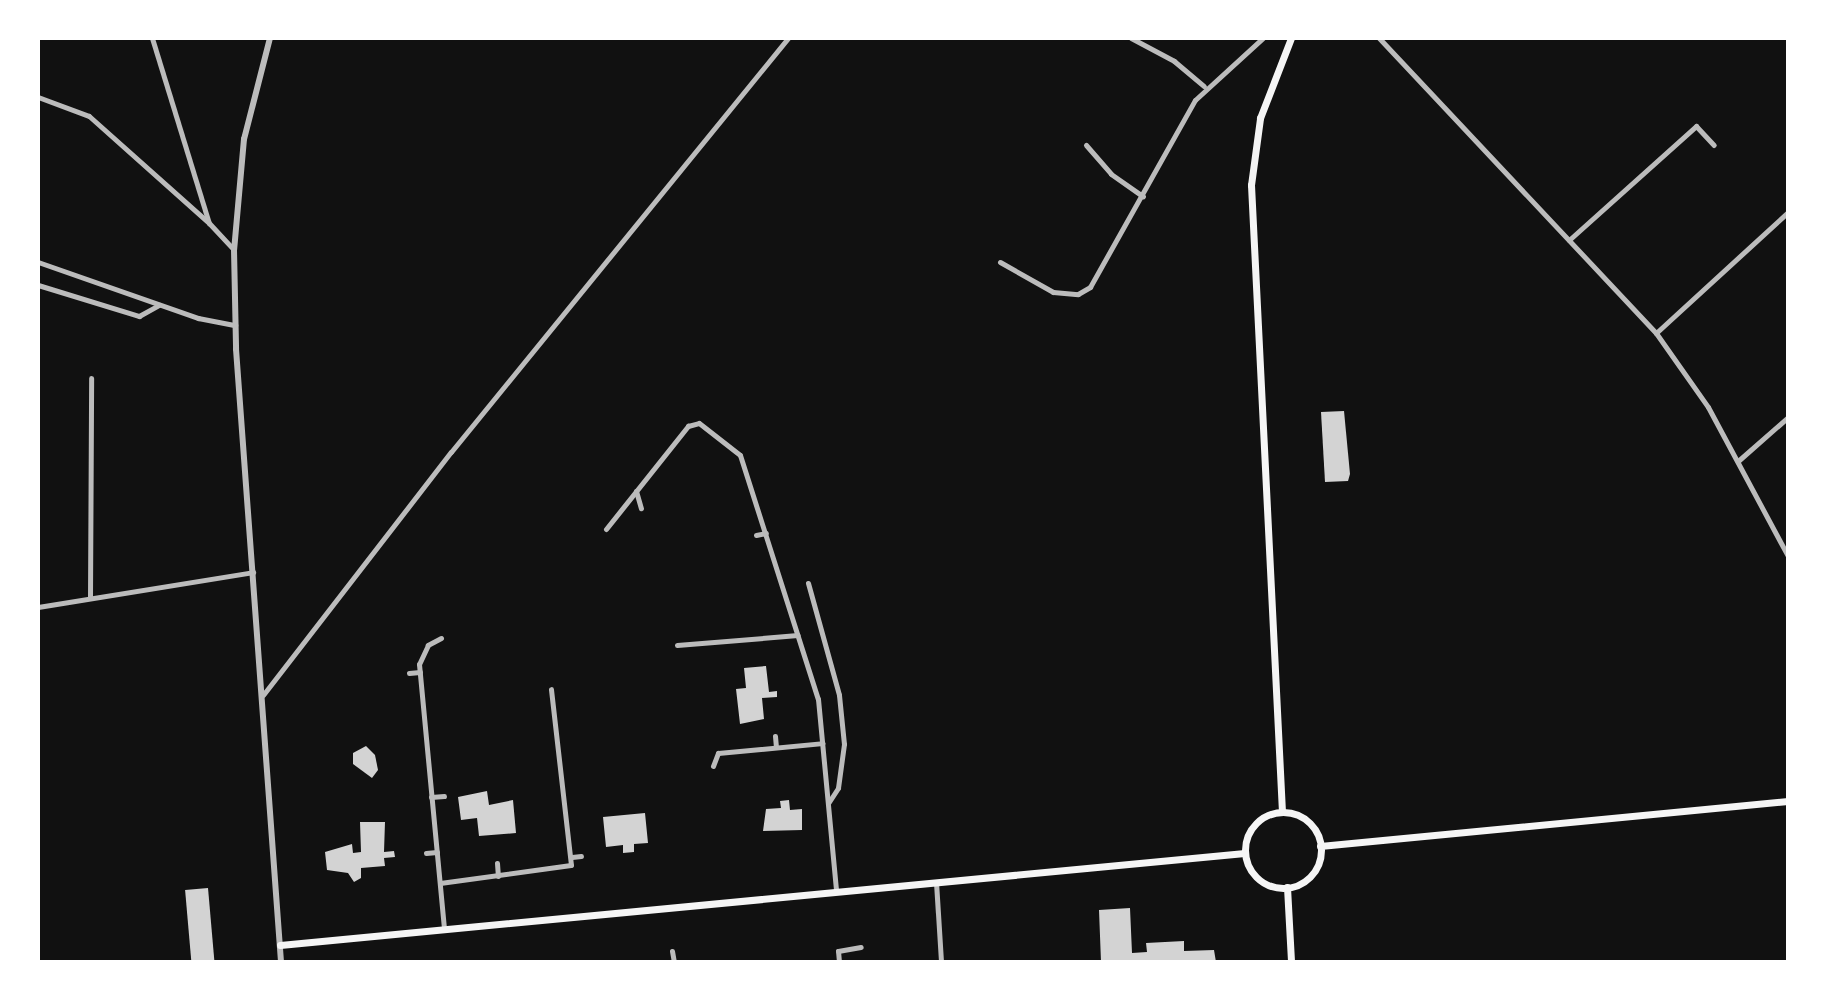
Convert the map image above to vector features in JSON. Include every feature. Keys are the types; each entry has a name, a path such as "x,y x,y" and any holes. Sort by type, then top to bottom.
{"main road":[{"path":"1282,812 1251,198 1260,118 1291,38"},
{"path":"1320,846 1788,801"},
{"path":"1282,812 1310,823 1320,846 1309,877 1287,887 1257,877 1245,853 1255,824 1282,812"},
{"path":"280,945 1245,853"},
{"path":"1287,887 1291,962"}],"street":[{"path":"152,38 209,223"},
{"path":"270,38 244,139 234,250 235,325 281,962"},
{"path":"263,695 461,440 788,38"},
{"path":"1131,38 1174,61 1204,86"},
{"path":"1000,262 1053,292 1078,294 1090,287 1204,86 1263,38"},
{"path":"1379,38 1656,333 1738,461 1788,556"},
{"path":"38,97 89,116 209,223 234,250"},
{"path":"1569,240 1696,126 1714,145"},
{"path":"1086,145 1111,174 1143,196"},
{"path":"1656,333 1788,212"},
{"path":"38,262 160,305 235,325"},
{"path":"38,285 139,316 160,305"},
{"path":"90,598 91,378"},
{"path":"1738,461 1788,417"},
{"path":"606,529 688,426 699,423 740,455 818,699 836,891"},
{"path":"636,490 641,508"},
{"path":"756,535 766,533"},
{"path":"38,607 253,572"},
{"path":"808,583 839,695 844,744 838,788 828,803"},
{"path":"677,645 798,635"},
{"path":"441,638 423,651 420,672 444,928"},
{"path":"409,673 420,672"},
{"path":"440,883 567,869 572,857 551,689"},
{"path":"775,736 776,747"},
{"path":"713,766 718,753 823,743"},
{"path":"431,797 444,796"},
{"path":"426,853 437,852"},
{"path":"572,857 581,856"},
{"path":"497,863 498,876"},
{"path":"936,882 941,962"},
{"path":"839,962 838,951 861,947"},
{"path":"672,951 674,962"}],"building":[{"path":"1344,411 1350,474 1348,481 1325,482 1321,412"},
{"path":"766,666 769,692 777,691 777,697 762,698 764,719 740,724 736,689 746,688 744,668"},
{"path":"366,746 375,755 378,770 372,778 353,764 353,753"},
{"path":"487,791 489,805 513,800 516,833 479,836 477,818 461,820 458,797"},
{"path":"789,800 790,810 802,809 802,830 763,831 766,809 781,808 780,801"},
{"path":"645,813 648,843 634,844 634,852 623,853 623,845 606,847 603,817"},
{"path":"360,822 385,822 384,852 394,851 395,857 384,858 385,866 361,868 361,878 354,882 348,873 327,870 325,852 352,844 353,853 361,852"},
{"path":"208,888 214,962 191,962 185,890"},
{"path":"1130,908 1132,953 1147,952 1146,943 1184,941 1184,951 1214,950 1216,962 1101,962 1099,910"}]}
